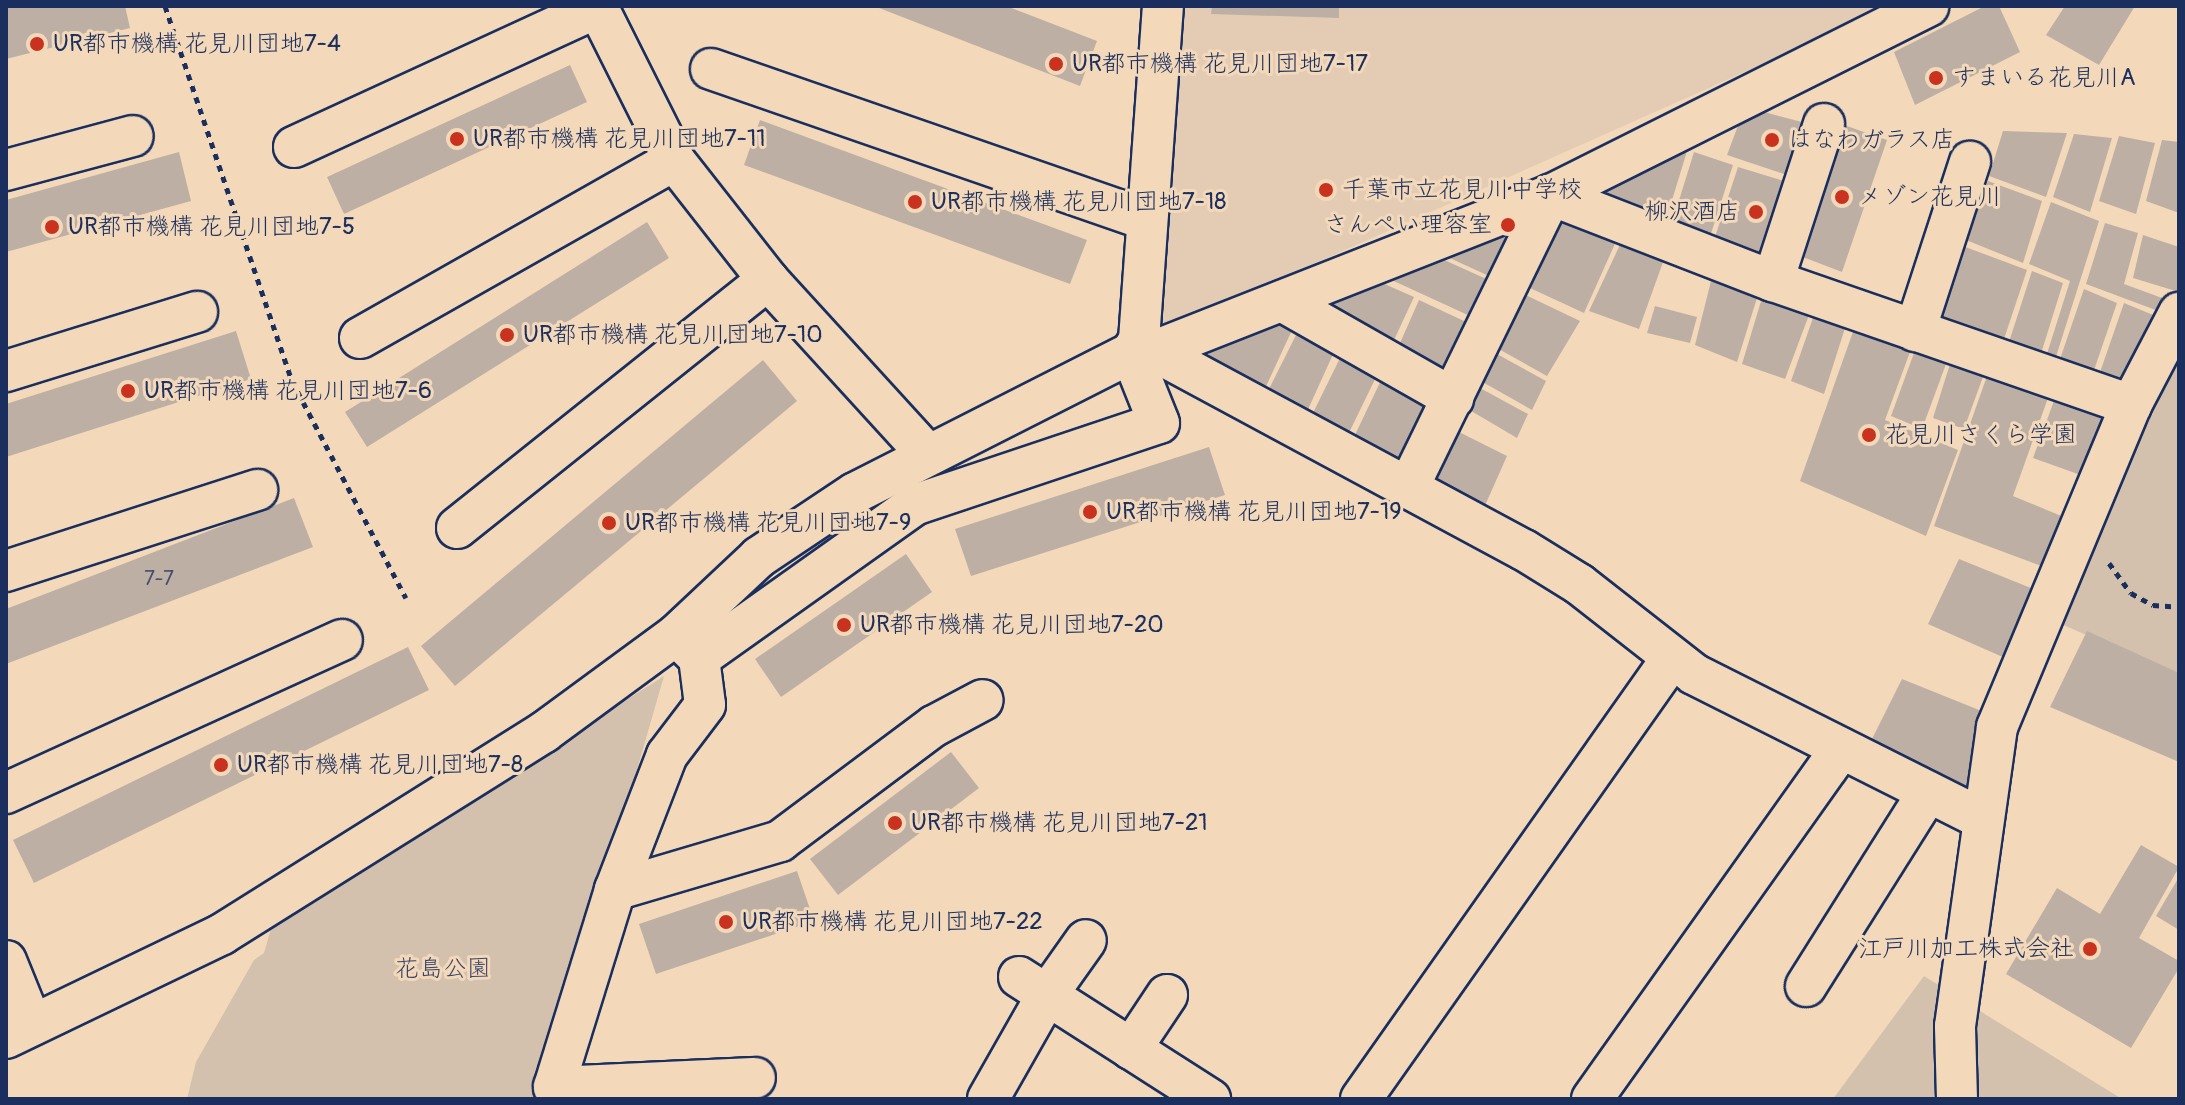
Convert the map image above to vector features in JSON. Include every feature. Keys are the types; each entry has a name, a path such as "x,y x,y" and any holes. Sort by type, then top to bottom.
{"street":[{"path":"688,646 759,557 926,453 1143,352 1551,195 1928,6"},
{"path":"294,147 597,7 674,160 768,280 926,453"},
{"path":"6,961 19,1031 222,934 914,505 1159,423 1139,340 1155,9"},
{"path":"711,69 1144,219"},
{"path":"1773,281 1824,124"},
{"path":"6,170 133,136"},
{"path":"360,338 674,160"},
{"path":"1915,331 1970,162"},
{"path":"1551,195 1773,281 2131,405"},
{"path":"1410,484 1551,195"},
{"path":"457,528 768,280"},
{"path":"1282,301 1453,398"},
{"path":"6,371 197,312"},
{"path":"1957,1099 1955,1026 1997,727 2131,405 2179,313"},
{"path":"1143,352 1410,484 1579,584 1694,674 1982,819"},
{"path":"6,571 257,490"},
{"path":"6,793 342,640"},
{"path":"688,646 705,705 667,755 615,890 554,1087 755,1078"},
{"path":"1361,1099 1672,658"},
{"path":"615,890 780,841 934,726 983,700"},
{"path":"1592,1099 1841,748"},
{"path":"1806,986 1928,792"},
{"path":"988,1099 1033,986 1086,940"},
{"path":"1033,986 1131,1049 1164,1087 1210,1099"},
{"path":"1131,1049 1167,995"}],"path":[{"path":"165,6 292,381 406,598"},
{"path":"2082,522 2131,593 2153,605 2179,607"}],"shaded area":[{"name":"千葉市立花見川中学校","path":"1185,6 1893,6 1161,332"}],"green space":[{"path":"2179,357 2179,675 2054,621"},
{"name":"花島公園","path":"664,676 542,1099 187,1099 196,1062 254,960 264,953 272,925"},
{"path":"1924,976 1988,1016 2122,1099 1833,1099"}],"building":[{"name":"UR都市機構 花見川団地7-4","path":"125,6 130,28 6,59 6,7"},
{"name":"UR都市機構 花見川団地7-17","path":"874,6 1006,6 1097,41 1080,86"},
{"path":"1212,6 1339,6 1339,18 1211,14"},
{"name":"すまいる花見川A","path":"1985,6 1999,6 2020,52 1915,105 1894,52"},
{"path":"2065,6 2135,6 2099,65 2046,35"},
{"name":"UR都市機構 花見川団地7-11","path":"570,65 587,102 344,214 327,177"},
{"name":"はなわガラス店","path":"1745,107 1817,126 1799,179 1727,155"},
{"name":"UR都市機構 花見川団地7-18","path":"760,120 1087,240 1070,284 744,165"},
{"name":"メゾン花見川","path":"1841,124 1887,140 1842,272 1795,254"},
{"path":"2003,131 2067,133 2046,197 1989,176"},
{"path":"2074,134 2112,138 2090,212 2053,197"},
{"path":"2119,136 2155,143 2136,214 2099,201"},
{"path":"2162,140 2179,142 2179,213 2146,201"},
{"path":"1688,148 1665,223 1578,188"},
{"name":"UR都市機構 花見川団地7-5","path":"179,152 191,201 6,252 6,200"},
{"path":"1694,152 1733,165 1709,240 1672,223"},
{"name":"柳沢酒店","path":"1738,167 1797,185 1771,262 1714,240"},
{"path":"1988,181 2042,201 2023,263 1966,240"},
{"path":"1553,200 1622,228 1584,313 1515,281"},
{"name":"さんぺい理容室","path":"1542,202 1504,283 1428,248"},
{"path":"2051,202 2099,221 2054,363 2045,360 2070,281 2029,264"},
{"name":"UR都市機構 花見川団地7-10","path":"647,222 669,258 367,447 345,412"},
{"path":"2105,223 2138,233 2124,284 2173,302 2169,315 2086,284"},
{"path":"1625,234 1667,251 1639,329 1589,311"},
{"path":"2143,235 2179,247 2179,292 2133,278"},
{"path":"1960,245 2027,270 2002,345 1932,320"},
{"path":"1422,250 1502,286 1483,322 1372,271"},
{"path":"2032,271 2063,283 2039,360 2008,345"},
{"path":"1362,274 1414,297 1388,353 1293,302"},
{"path":"1711,281 1757,298 1737,362 1695,345"},
{"path":"1513,289 1580,321 1547,376 1488,343"},
{"path":"2084,289 2117,303 2092,376 2059,362"},
{"path":"1762,298 1809,315 1785,379 1742,364"},
{"path":"1419,300 1479,328 1451,393 1393,359"},
{"path":"2124,303 2163,319 2126,391 2098,378"},
{"path":"1655,306 1697,317 1690,343 1647,333"},
{"path":"1270,314 1293,328 1263,393 1210,366 1208,339"},
{"path":"1814,315 1846,325 1824,394 1791,381"},
{"name":"花見川さくら学園","path":"1854,329 1910,352 1885,420 1958,450 1926,536 1800,481"},
{"name":"UR都市機構 花見川団地7-6","path":"236,331 251,379 6,457 6,404"},
{"path":"1298,331 1335,350 1305,416 1266,395"},
{"path":"1486,348 1546,381 1532,410 1470,375"},
{"path":"1343,352 1379,371 1346,439 1310,419"},
{"path":"1914,353 1946,364 1922,429 1891,416"},
{"name":"UR都市機構 花見川団地7-9","path":"763,360 797,401 455,686 421,646"},
{"path":"1950,364 1984,374 1964,429 1933,418"},
{"path":"1384,374 1444,403 1409,468 1354,437"},
{"path":"1987,376 2048,398 2013,496 2071,520 2052,570 1934,526"},
{"path":"1467,381 1528,414 1517,438 1456,402"},
{"path":"2055,398 2110,417 2089,478 2033,458"},
{"path":"1445,425 1507,456 1483,510 1421,478"},
{"name":"UR都市機構 花見川団地7-19","path":"1209,447 1225,495 971,576 955,529"},
{"path":"294,498 313,547 6,664 6,609"},
{"name":"UR都市機構 花見川団地7-20","path":"906,554 932,592 781,697 755,659"},
{"path":"1959,559 2043,593 2014,662 1928,624"},
{"path":"2087,631 2179,673 2179,762 2050,707"},
{"name":"UR都市機構 花見川団地7-8","path":"408,647 429,690 34,883 13,840"},
{"path":"1902,679 1989,714 1976,802 1870,743"},
{"name":"UR都市機構 花見川団地7-21","path":"951,752 979,788 838,895 810,859"},
{"name":"江戸川加工株式会社","path":"2141,845 2179,867 2139,938 2179,961 2179,968 2131,1048 2006,974 2057,888 2100,914"},
{"name":"UR都市機構 花見川団地7-22","path":"797,871 814,921 656,974 639,924"},
{"path":"2179,877 2179,930 2156,916"}],"place":[{"name":"UR都市機構 花見川団地7-4","path":"37,44"},
{"name":"UR都市機構 花見川団地7-17","path":"1056,64"},
{"name":"すまいる花見川A","path":"1936,78"},
{"name":"UR都市機構 花見川団地7-11","path":"457,139"},
{"name":"はなわガラス店","path":"1772,140"},
{"name":"千葉市立花見川中学校","path":"1326,190"},
{"name":"メゾン花見川","path":"1842,197"},
{"name":"UR都市機構 花見川団地7-18","path":"915,202"},
{"name":"柳沢酒店","path":"1756,212"},
{"name":"さんぺい理容室","path":"1508,225"},
{"name":"UR都市機構 花見川団地7-5","path":"52,227"},
{"name":"UR都市機構 花見川団地7-10","path":"507,335"},
{"name":"UR都市機構 花見川団地7-6","path":"128,391"},
{"name":"花見川さくら学園","path":"1869,435"},
{"name":"UR都市機構 花見川団地7-19","path":"1090,512"},
{"name":"UR都市機構 花見川団地7-9","path":"609,523"},
{"name":"UR都市機構 花見川団地7-20","path":"844,625"},
{"name":"UR都市機構 花見川団地7-8","path":"221,765"},
{"name":"UR都市機構 花見川団地7-21","path":"895,823"},
{"name":"UR都市機構 花見川団地7-22","path":"726,922"},
{"name":"江戸川加工株式会社","path":"2090,949"}]}
